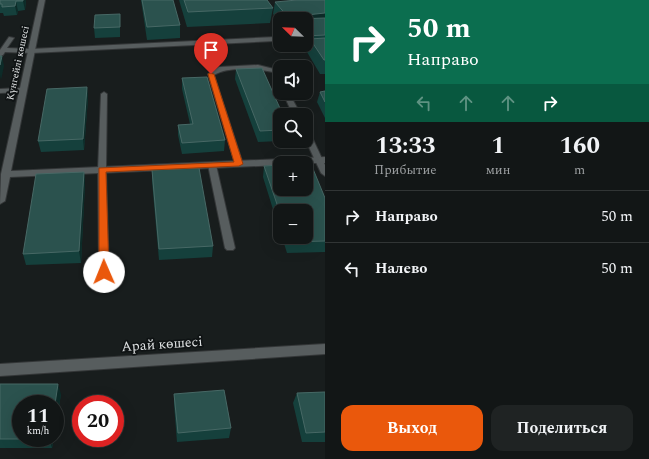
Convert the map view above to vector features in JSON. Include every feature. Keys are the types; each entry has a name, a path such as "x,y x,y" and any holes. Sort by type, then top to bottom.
{"street":[{"name":"Күнгейлі көшесі","path":"0,201 42,0"},
{"path":"0,91 23,90"},
{"path":"5,174 322,160"},
{"name":"Арай көшесі","path":"0,370 325,349"}],"lane":[{"path":"2,53 11,38"},
{"path":"2,53 273,39"},
{"path":"239,164 211,74 219,69 258,67 273,70"},
{"path":"104,94 102,170 104,272"},
{"path":"313,145 322,160 325,172"},
{"path":"212,165 230,248"}],"building":[{"path":"0,0 23,1 16,1 15,6 2,7"},
{"path":"142,0 173,0 180,25 147,27"},
{"path":"184,0 267,0 273,8 188,12"},
{"path":"325,0 325,13 313,14 313,12 284,12 275,2"},
{"path":"120,14 120,27 94,28 95,15"},
{"path":"313,18 325,18 325,35 313,36"},
{"path":"325,38 325,60 313,44 313,39"},
{"path":"262,68 273,93 273,100 276,100 280,108 273,108 273,130 260,131 236,69"},
{"path":"207,77 225,140 182,143 178,125 193,124 182,78"},
{"path":"87,87 83,139 38,141 47,89"},
{"path":"325,91 325,102 320,92"},
{"path":"273,165 273,192 264,166"},
{"path":"199,168 213,246 159,249 152,170"},
{"path":"313,169 325,198 325,241 313,241 313,204 277,204 274,196 313,196"},
{"path":"84,172 79,251 23,254 36,174"},
{"path":"0,384 58,384 56,395 12,395 12,439 0,439"},
{"path":"224,390 231,428 178,433 174,394"},
{"path":"325,392 325,432 306,433 297,393"}],"route":[{"path":"104,272 102,170 239,164 211,74"}]}
